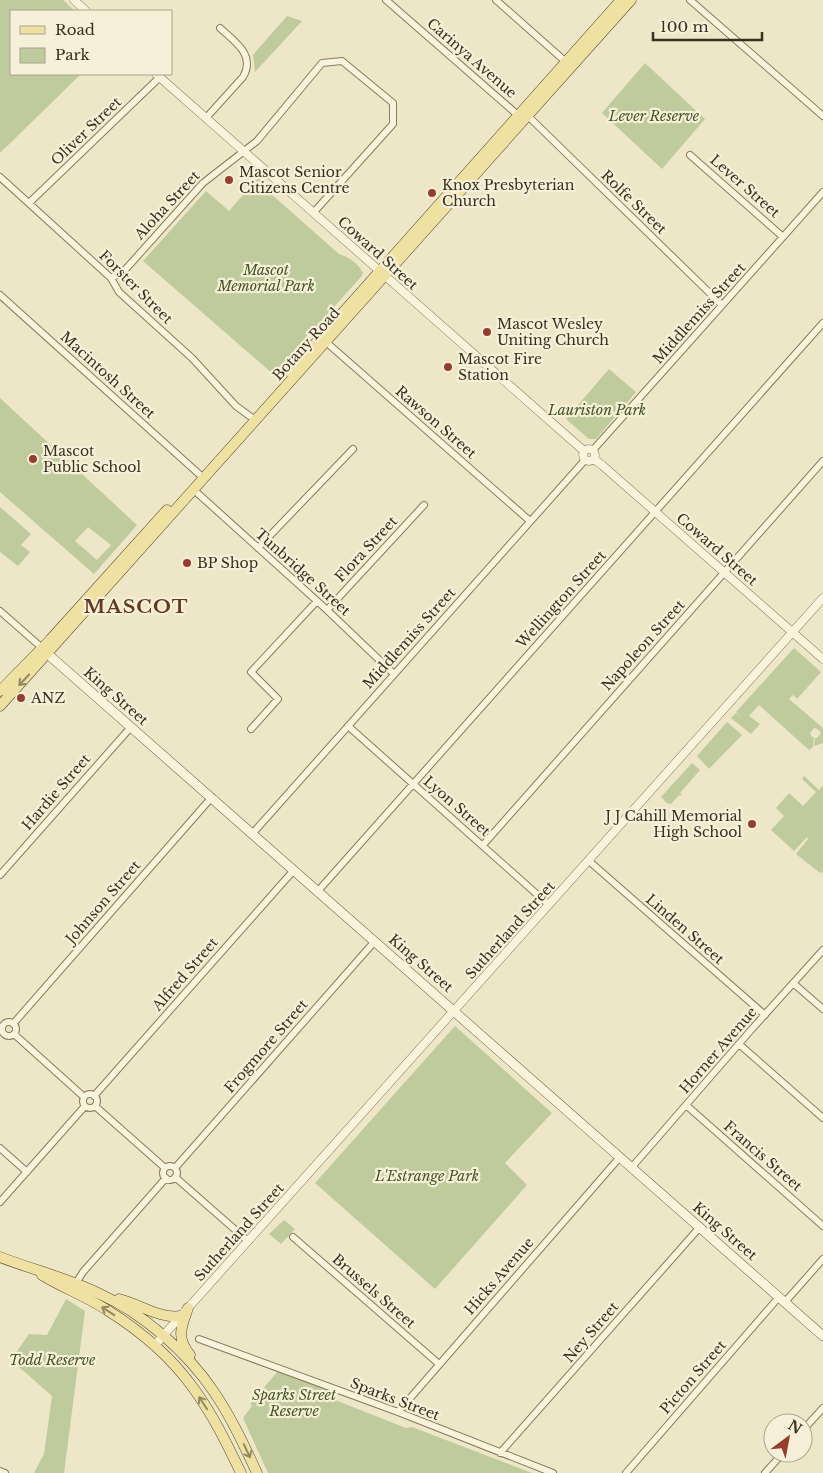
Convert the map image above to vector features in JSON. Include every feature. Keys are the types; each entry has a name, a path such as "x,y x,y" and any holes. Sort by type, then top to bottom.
{"main road":[{"name":"Botany Road","path":"0,691 45,650 56,633 199,474 523,116 631,0"},
{"name":"Botany Road","path":"523,116 616,2"},
{"name":"Botany Road","path":"0,706 45,650 194,490 326,342 382,273"},
{"name":"King Street","path":"45,650 823,1336"},
{"path":"0,1257 31,1269 105,1309 134,1328 154,1346 193,1388 207,1408 241,1473"},
{"path":"31,1269 56,1275 76,1283 101,1294 138,1316 163,1336 205,1378"},
{"path":"101,1294 168,1317 181,1316"},
{"path":"188,1308 180,1336 184,1346 216,1394 238,1433 257,1473"}],"street":[{"path":"74,0 85,10"},
{"name":"Carinya Avenue","path":"386,0 523,116"},
{"path":"496,0 566,62"},
{"path":"690,0 823,116"},
{"path":"206,118 243,77 247,69 248,62 245,54 238,44 220,28"},
{"name":"Aloha Street","path":"111,278 124,271 203,183 256,141 322,63 342,61 393,103 392,124 314,212"},
{"name":"Coward Street","path":"158,75 584,451"},
{"name":"Oliver Street","path":"29,202 158,75"},
{"name":"Rolfe Street","path":"523,116 722,305"},
{"name":"Lever Street","path":"690,155 783,236"},
{"name":"Forster Street","path":"0,176 111,278 119,292 192,358 236,406 251,417"},
{"name":"Middlemiss Street","path":"593,450 823,192"},
{"name":"Macintosh Street","path":"0,295 199,474"},
{"name":"Wellington Street","path":"318,891 823,323"},
{"name":"Rawson Street","path":"326,342 530,521"},
{"path":"588,448 593,450 596,454 594,460 584,460 584,451 588,448"},
{"path":"258,548 353,449"},
{"name":"Middlemiss Street","path":"253,833 584,460"},
{"name":"Coward Street","path":"594,460 823,659"},
{"name":"Napoleon Street","path":"482,845 823,461"},
{"name":"Tunbridge Street","path":"194,490 327,610 394,674"},
{"name":"Flora Street","path":"327,610 424,505"},
{"name":"Sutherland Street","path":"154,1346 823,598"},
{"path":"251,729 278,699 251,672 317,601"},
{"name":"King Street","path":"0,611 45,650"},
{"name":"Lyon Street","path":"348,726 549,905"},
{"name":"Hardie Street","path":"0,875 131,727"},
{"name":"Johnson Street","path":"13,1024 212,797"},
{"name":"Linden Street","path":"589,861 765,1016"},
{"name":"Alfred Street","path":"94,1096 294,870"},
{"name":"Frogmore Street","path":"175,1168 375,941"},
{"name":"Horner Avenue","path":"632,1167 823,950"},
{"path":"793,983 823,1009"},
{"path":"2,1023 13,1024 16,1028 14,1034 10,1037 2,1037 2,1023"},
{"path":"14,1034 84,1097"},
{"path":"739,1044 823,1118"},
{"path":"84,1097 90,1094 94,1096 97,1102 95,1106"},
{"path":"84,1097 82,1101 85,1106 91,1108 95,1106"},
{"name":"Francis Street","path":"686,1105 823,1226"},
{"path":"0,1202 85,1106"},
{"path":"95,1106 165,1168"},
{"path":"0,1148 27,1172"},
{"name":"Hicks Avenue","path":"398,1412 620,1157"},
{"path":"165,1168 169,1166 175,1168 177,1172 176,1178"},
{"path":"165,1168 163,1172 166,1178 170,1180 176,1178"},
{"path":"76,1283 83,1272 166,1178"},
{"path":"176,1178 248,1241"},
{"name":"Ney Street","path":"500,1453 700,1227"},
{"name":"Brussels Street","path":"293,1237 439,1364"},
{"name":"Picton Street","path":"626,1473 782,1299 823,1259"},
{"name":"Sparks Street","path":"199,1340 398,1412 553,1473"},
{"path":"813,1419 823,1408"},
{"path":"765,1473 774,1463"},
{"path":"0,1471 5,1473"}],"green space":[{"path":"0,0 63,0 74,10 10,10 10,75 80,75 0,153"},
{"path":"287,16 302,21 255,72 253,55"},
{"name":"Lever Reserve","path":"645,63 705,119 662,169 602,113"},
{"name":"Mascot Memorial Park","path":"258,178 264,183 270,193 339,254 356,263 363,273 273,374 143,261 206,191 229,211"},
{"name":"Lauriston Park","path":"609,369 636,392 596,439 589,439 566,419"},
{"name":"Mascot Public School","path":"0,398 137,525 94,574 0,492","holes":["88,527 111,545 97,560 75,541"]},
{"path":"0,507 31,534 21,545 30,552 18,566 0,552"},
{"path":"794,648 821,672 797,699 793,695 789,699 823,728 823,743 814,746 815,738 821,733 819,730 814,728 810,733 814,737 813,747 809,750 759,705 749,716 760,724 751,734 731,718 736,713 742,718 736,712"},
{"path":"727,722 742,735 709,769 697,756"},
{"path":"692,763 700,770 680,793 682,794 680,796 671,804 667,803 661,797"},
{"path":"804,776 819,790 823,785 823,873 820,873 796,854 808,839 807,837 794,851 771,830 784,816 776,808 789,793 803,806 816,792 802,779"},
{"name":"L'Estrange Park","path":"455,1026 552,1113 505,1163 527,1185 435,1289 315,1183"},
{"path":"284,1220 295,1229 281,1244 269,1234"},
{"name":"Todd Reserve","path":"66,1299 85,1311 64,1473 34,1473 44,1454 52,1396 11,1360 29,1334 47,1335"},
{"name":"Sparks Street Reserve","path":"278,1371 337,1394 334,1397 337,1398 335,1400 406,1428 412,1427 532,1473 268,1473 243,1418 252,1406 250,1404"}],"place":[{"name":"Mascot Senior Citizens Centre","path":"229,180"},
{"name":"Knox Presbyterian Church","path":"432,193"},
{"name":"Mascot Wesley Uniting Church","path":"487,332"},
{"name":"Mascot Fire Station","path":"448,367"},
{"name":"Mascot Public School","path":"33,459"},
{"name":"BP Shop","path":"187,563"},
{"name":"ANZ","path":"21,698"},
{"name":"J J Cahill Memorial High School","path":"752,824"}],"district":[{"name":"MASCOT","path":"136,606"}]}
